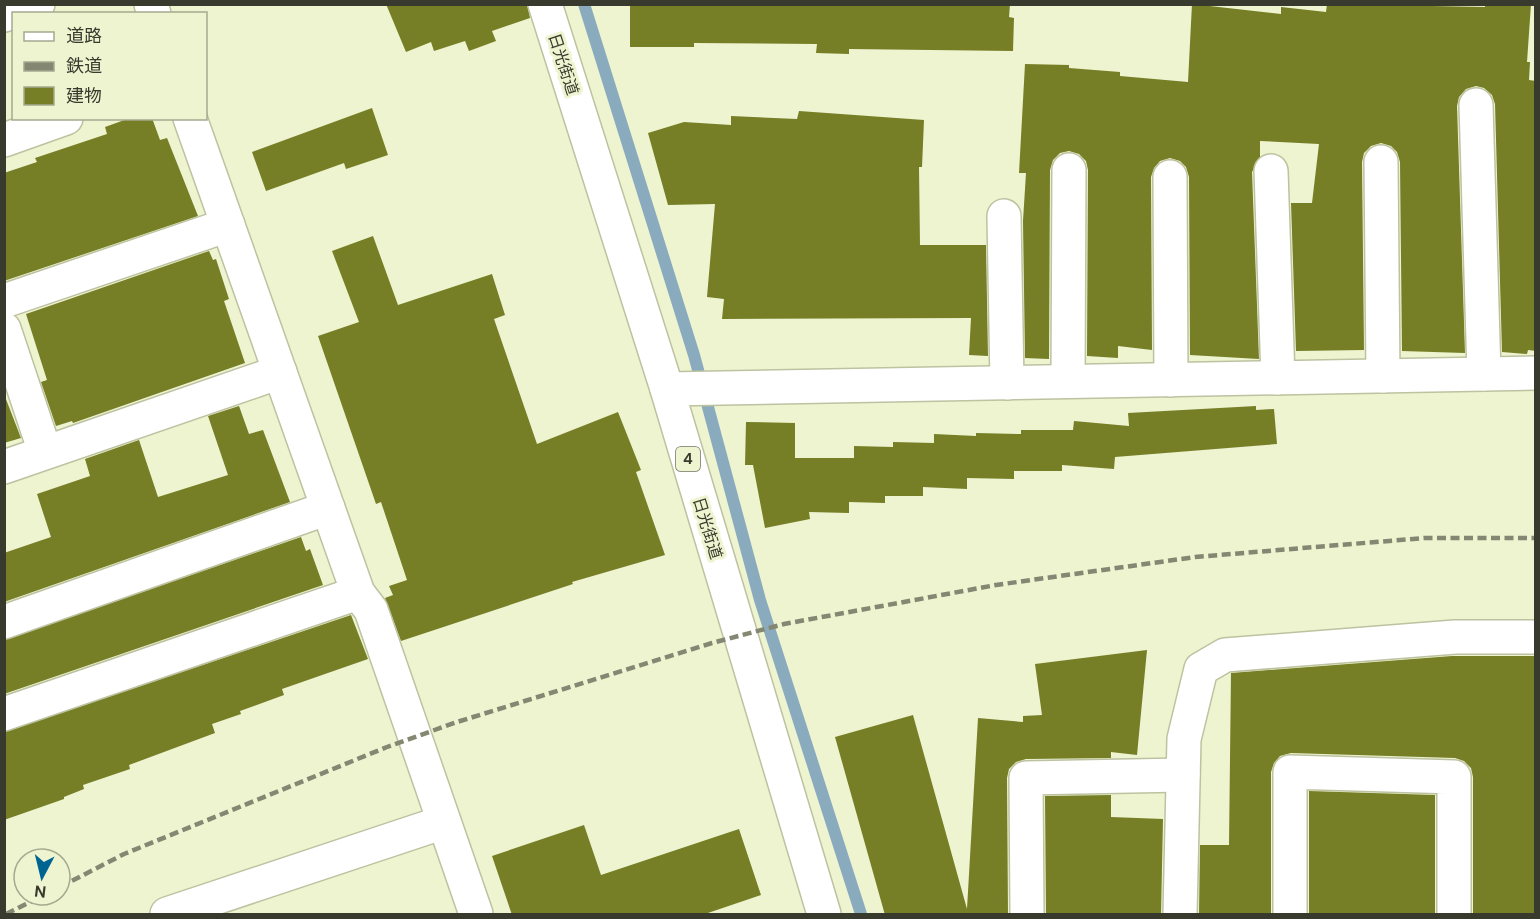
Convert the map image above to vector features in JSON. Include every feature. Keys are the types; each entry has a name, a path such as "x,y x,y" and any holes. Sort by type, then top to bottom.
{"main road":[{"path":"13,12 38,4"},
{"name":"日光街道","path":"545,4 667,389 824,915"},
{"path":"1476,105 1484,374"},
{"path":"4,140 60,120"},
{"path":"191,120 358,593 371,610 476,915"},
{"path":"1381,162 1383,376"},
{"path":"1068,381 1070,170"},
{"path":"1271,171 1278,378"},
{"path":"1170,177 1171,380"},
{"path":"1004,216 1007,383"},
{"path":"4,301 228,225"},
{"path":"4,329 45,452"},
{"path":"4,467 280,372"},
{"path":"667,389 1536,373"},
{"path":"4,622 328,508"},
{"path":"4,714 358,593"},
{"path":"1180,915 1184,739 1201,669 1225,655 1455,637 1536,637"},
{"path":"1290,915 1290,772 1454,777 1454,915"},
{"path":"1027,915 1026,778 1183,775"},
{"path":"167,915 444,822"}],"building":[{"path":"386,4 527,4 530,18 492,31 496,41 469,51 465,41 434,51 431,42 406,52"},
{"path":"630,4 1010,4 1009,17 1014,18 1013,51 849,49 849,54 816,53 817,44 694,43 694,47 630,47"},
{"path":"1192,4 1281,14 1281,7 1326,12 1327,4 1485,7 1485,4 1531,4 1527,62 1530,62 1529,80 1536,81 1536,351 1528,350 1527,354 1502,352 1495,104 1492,95 1484,88 1476,86 1466,89 1459,97 1457,106 1465,353 1402,351 1400,162 1397,152 1391,146 1381,143 1371,146 1364,153 1362,162 1364,350 1296,351 1291,203 1312,203 1319,144 1260,141 1260,157 1252,172 1259,359 1190,355 1189,177 1186,167 1180,161 1170,158 1160,161 1151,177 1152,350 1118,346 1118,358 1087,356 1088,170 1086,161 1079,154 1069,151 1060,153 1053,160 1050,170 1049,359 1025,358 1023,221 1026,173 1019,173 1025,64 1069,65 1069,68 1120,72 1120,76 1188,82"},
{"path":"372,108 388,155 346,169 344,163 266,191 252,152"},
{"path":"799,111 924,120 922,167 919,167 920,245 986,245 988,356 969,355 971,318 722,319 724,299 707,297 715,204 668,205 648,133 684,122 731,125 731,116 797,119"},
{"path":"124,120 153,120 160,140 167,138 198,216 4,281 4,173 37,162 35,158 107,134 105,127"},
{"path":"373,236 398,305 492,274 505,315 494,319 537,444 618,412 641,470 636,472 665,555 572,582 573,584 401,641 385,598 393,595 389,586 407,580 381,502 376,504 318,336 359,322 332,251"},
{"path":"209,251 213,260 216,259 229,299 224,301 245,363 73,423 72,421 56,426 41,382 47,380 26,314"},
{"path":"4,394 21,438 4,443"},
{"path":"239,406 249,434 263,430 290,502 4,602 4,553 51,537 37,494 90,476 85,459 139,440 158,497 228,475 208,416"},
{"path":"1256,406 1256,410 1274,409 1277,444 1115,457 1114,469 1062,465 1062,471 1014,471 1014,479 967,478 967,489 923,487 923,496 885,496 885,503 849,502 849,513 809,512 810,519 765,528 753,465 745,465 746,422 795,423 795,458 854,458 854,446 893,447 893,442 934,443 934,434 976,436 976,433 1021,434 1021,430 1073,430 1074,421 1129,426 1128,413"},
{"path":"301,537 306,551 310,549 323,585 4,694 4,640"},
{"path":"351,615 368,659 282,689 284,695 212,724 215,733 129,765 130,769 83,785 84,789 64,799 4,820 4,732"},
{"path":"1147,650 1137,755 1111,752 1111,758 1026,759 1016,762 1009,769 1007,778 1008,915 885,915 835,737 913,715 967,909 978,718 1023,722 1023,716 1042,715 1035,664"},
{"path":"1452,656 1536,656 1536,914 1473,915 1473,777 1471,768 1464,761 1455,758 1291,753 1280,756 1271,772 1271,915 1199,915 1200,845 1229,845 1231,673"},
{"path":"1309,791 1435,795 1435,915 1309,915"},
{"path":"1111,795 1111,817 1163,819 1161,915 1046,915 1045,796"},
{"path":"584,825 601,875 739,829 761,895 702,915 512,915 492,856"}],"waterway":[{"path":"584,4 694,355 760,600 861,914"}],"railway":[{"path":"72,881 124,854 387,747 457,722 712,643 784,624 996,585 1195,557 1424,538 1536,538"},
{"path":"6,914 20,907"}]}
